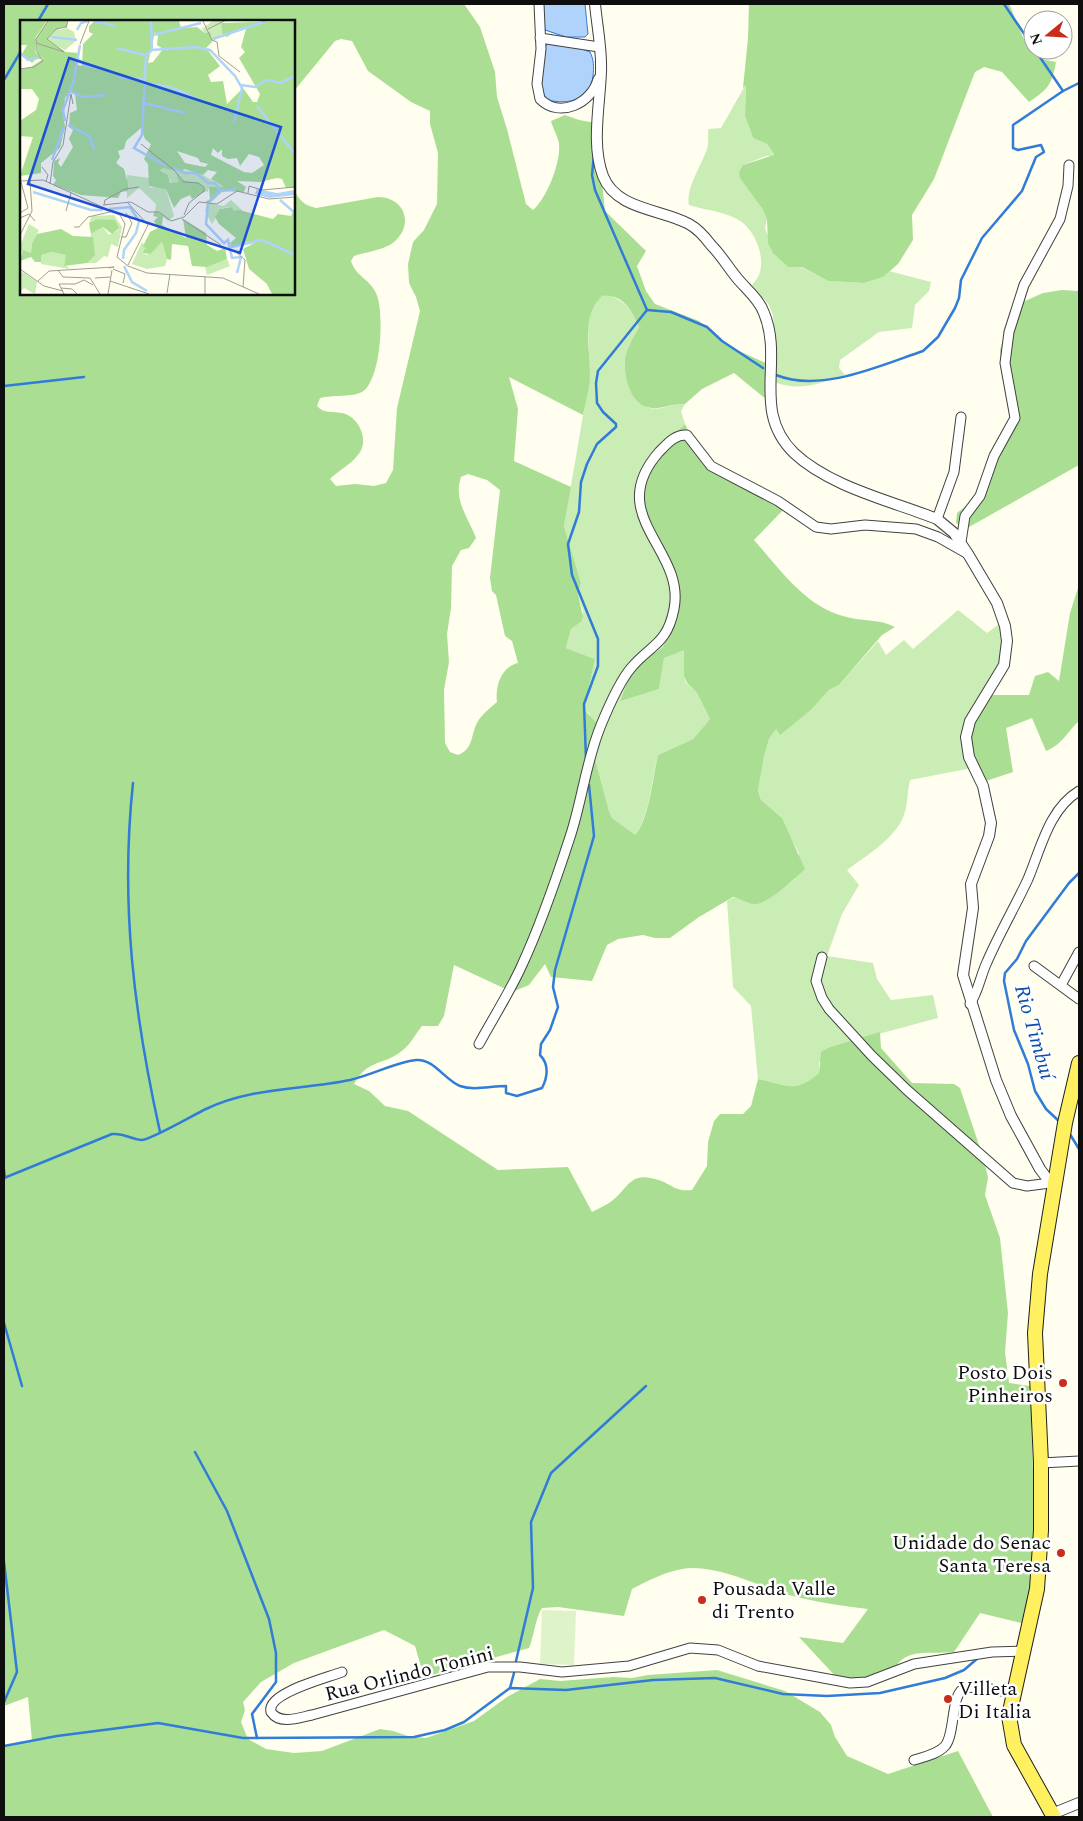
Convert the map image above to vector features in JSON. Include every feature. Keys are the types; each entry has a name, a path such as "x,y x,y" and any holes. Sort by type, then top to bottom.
{"main road":[{"path":"1053,1815 1014,1745 1009,1716 1012,1693 1037,1589 1041,1530 1041,1463 1035,1334 1040,1274 1052,1186 1065,1123 1077,1089 1079,1063"}],"street":[{"path":"538,4 540,38 537,92 540,99 548,105 570,106 584,102 595,90 601,69"},
{"path":"595,4 601,69 597,145 599,163 609,188 623,200 656,211 696,230 721,256 764,313 769,338 770,403 778,433 788,446 803,460 827,476 937,519 961,542 997,604 1005,626 1008,647 1004,665 970,721 966,737 969,757 983,786 991,823 989,836 971,884 972,914 962,975 996,1080 1011,1116 1052,1186"},
{"path":"540,38 599,47"},
{"path":"961,542 964,516 980,496 994,456 1015,418 1004,363 1009,332 1024,285 1060,218 1068,186 1069,165"},
{"path":"937,519 954,472 962,417"},
{"path":"480,1044 522,967 534,938 570,837 600,726 630,669 659,643 672,619 674,590 669,571 643,516 640,494 644,472 666,445 677,436 687,435 711,466 778,500 816,527 831,530 865,525 916,529 938,537 968,554"},
{"path":"970,1004 979,990 986,964 1027,879 1050,823 1062,805 1079,790"},
{"path":"1061,985 1079,952"},
{"path":"822,957 816,981 822,998 829,1009 872,1056 1013,1183 1027,1186 1052,1186"},
{"path":"1034,966 1079,999"},
{"path":"1041,1463 1079,1461"},
{"name":"Rua Orlindo Tonini","path":"342,1672 274,1700 271,1705 271,1712 278,1719 284,1720 312,1715 488,1667 520,1667 562,1672 629,1666 690,1648 718,1650 758,1666 850,1683 866,1682 914,1664 992,1652 1023,1651"},
{"path":"914,1760 939,1751 948,1742 951,1736 958,1692 962,1689 972,1687 1012,1693"},
{"path":"1053,1815 1079,1803"}],"green space":[{"path":"4,4 464,4 480,27 495,72 497,97 526,204 533,210 548,189 555,170 559,144 551,121 565,115 596,123 605,211 646,251 637,266 646,291 655,304 699,321 728,346 768,364 772,404 734,373 702,389 685,404 656,408 646,407 640,404 632,394 625,373 627,351 639,327 629,309 621,300 615,297 602,296 595,304 589,322 590,378 583,415 509,377 518,409 514,461 571,487 564,526 581,583 578,594 583,617 581,622 571,629 566,648 595,659 584,709 599,726 593,751 612,818 635,835 640,828 647,809 658,755 693,739 710,719 697,693 687,683 684,676 684,650 664,658 659,689 620,701 632,669 663,647 677,612 679,597 677,583 649,526 641,494 660,447 685,424 694,444 710,462 786,507 754,540 794,585 816,604 829,611 850,618 882,622 895,627 882,635 839,685 829,690 811,710 780,735 776,729 769,739 758,790 761,800 782,818 805,869 789,884 775,895 756,904 733,897 699,917 670,938 655,938 643,935 618,939 607,945 592,981 551,977 545,964 529,985 512,992 454,965 444,1016 438,1026 422,1026 403,1050 369,1067 359,1076 354,1084 369,1091 385,1106 408,1111 498,1170 568,1167 592,1212 611,1202 635,1179 647,1177 681,1190 692,1190 707,1166 708,1142 714,1121 720,1114 743,1114 751,1106 758,1079 790,1086 803,1084 819,1073 821,1052 830,1047 880,1032 881,1048 912,1083 954,1084 960,1088 984,1160 988,1178 985,1195 1000,1238 1008,1313 1005,1352 1009,1383 1030,1386 1036,1554 1025,1624 980,1613 954,1652 911,1655 904,1658 894,1671 867,1683 837,1678 799,1637 843,1643 868,1609 828,1604 789,1595 736,1576 708,1569 695,1568 669,1572 632,1589 624,1616 558,1607 542,1608 529,1648 424,1677 415,1646 384,1630 294,1663 261,1682 243,1702 245,1710 241,1722 248,1739 266,1749 294,1753 322,1751 380,1729 426,1738 474,1721 507,1697 540,1679 560,1681 613,1677 632,1678 717,1670 785,1691 820,1712 831,1725 835,1737 847,1756 888,1774 958,1751 993,1817 4,1817 4,1747 32,1741 28,1697 4,1706","holes":["468,474 487,480 500,490 490,578 492,591 496,595 505,636 512,641 518,663 512,665 503,673 498,684 497,702 479,720 467,749 458,755 450,752 445,743 444,690 449,662 447,634 451,608 452,566 461,550 469,548 476,538 462,508 459,485 461,477"]},
{"path":"749,4 1009,4 1023,37 1023,60 1056,62 1048,86 1041,94 1029,102 1002,72 984,67 975,72 934,179 912,215 913,240 898,264 883,277 864,283 828,281 802,267 788,267 773,253 768,243 767,219 762,208 740,178 739,172 743,165 774,155 767,144 753,138 745,116 746,85 743,88"},
{"path":"746,84 745,116 753,138 767,144 774,156 766,156 743,165 767,219 765,229 781,260 788,267 801,267 828,281 864,283 883,277 889,271 931,282 929,291 915,305 912,328 879,332 840,360 839,368 845,375 825,382 797,387 787,386 767,379 774,329 773,315 769,305 752,285 759,276 761,265 761,257 756,241 747,227 735,218 689,205 689,192 708,147 708,129 721,128"},
{"path":"1062,290 1079,291 1079,465 962,531 956,522 957,513 975,499 989,455 1008,426 1012,413 1002,375 1000,350 1014,306 1043,293"},
{"path":"609,295 628,307 639,327 630,343 625,359 625,373 629,387 636,400 640,404 651,408 685,404 681,411 685,424 660,447 679,597 677,612 663,647 632,669 620,700 659,689 664,658 684,649 684,676 686,683 697,693 710,719 693,739 658,755 647,809 634,836 612,818 609,811 593,751 590,714 583,709 595,659 566,648 571,629 581,622 583,611 578,594 581,583 564,526 590,375 588,327 591,309 595,302 602,296"},
{"path":"1079,585 1079,721 1061,741 1046,751 1032,718 1006,728 1013,772 983,782 977,774 968,729 992,695 1029,695 1035,676 1048,672 1059,681 1070,613"},
{"path":"958,610 987,633 1006,619 1012,641 1007,671 976,716 972,768 910,780 905,811 900,824 880,846 847,870 859,885 842,914 827,956 873,963 877,979 891,1000 933,995 938,1018 830,1047 819,1063 819,1073 803,1084 790,1086 758,1079 751,1006 733,987 727,901 738,898 749,903 764,901 795,879 799,853 787,832 782,818 761,800 758,789 769,739 776,729 780,734 811,710 829,690 839,685 878,641 886,655 904,640 913,649"},
{"path":"542,1610 576,1611 574,1665 540,1664"}],"water":[{"path":"543,4 585,4 588,34 585,37 566,37 545,30 542,18"},
{"path":"547,43 577,47 590,52 593,64 591,84 588,91 577,99 563,102 547,100 541,90"}],"waterway":[{"path":"39,20 48,4"},
{"path":"1004,4 1023,32"},
{"path":"4,80 20,53"},
{"path":"1042,60 1063,91"},
{"path":"776,375 793,380 812,381 850,375 923,351 938,337 955,308 959,298 961,280 982,238 1022,191 1036,157 1044,152 1041,145 1018,150 1013,148 1013,125 1063,91 1079,83"},
{"path":"594,154 592,175 595,190 647,310"},
{"path":"647,310 671,312 707,327 722,341 763,368"},
{"path":"586,759 584,704 598,666 598,639 572,575 568,544 579,512 581,482 587,464 597,444 616,427 616,424 603,412 597,403 596,383 598,371 647,310"},
{"path":"4,386 84,377"},
{"path":"133,783 128,872 132,959 143,1045 160,1132"},
{"path":"4,1178 112,1134 120,1134 141,1140 146,1139 223,1102 259,1093 350,1080 409,1061 422,1060 428,1062 460,1086 477,1088 506,1086 506,1093 517,1096 542,1088 547,1071 545,1062 540,1055 541,1044 550,1030 558,1007 553,987 555,970 594,836 589,785"},
{"name":"Rio Timbuí","path":"1061,1123 1046,1109 1035,1091 1028,1064 1014,1030 1004,981 1005,973 1017,959 1026,941 1069,883 1079,873"},
{"name":"Rio Timbuí","path":"1068,1131 1079,1149"},
{"path":"4,1170 5,1178"},
{"path":"4,1323 22,1386"},
{"path":"516,1661 533,1588 531,1522 551,1473 646,1386"},
{"path":"195,1452 227,1511 269,1619 276,1653 276,1682 252,1714 257,1738"},
{"path":"4,1562 17,1672 4,1702"},
{"path":"4,1746 57,1736 158,1723 243,1738 414,1737 445,1730 464,1722 510,1688 566,1690 653,1680 715,1678 783,1694 827,1696 880,1693 945,1678 964,1670 978,1658"},
{"path":"510,1688 514,1673"}],"place":[{"name":"Posto Dois Pinheiros","path":"1063,1383"},
{"name":"Unidade do Senac Santa Teresa","path":"1061,1553"},
{"name":"Pousada Valle di Trento","path":"702,1600"},
{"name":"Villeta Di Italia","path":"948,1699"}]}
